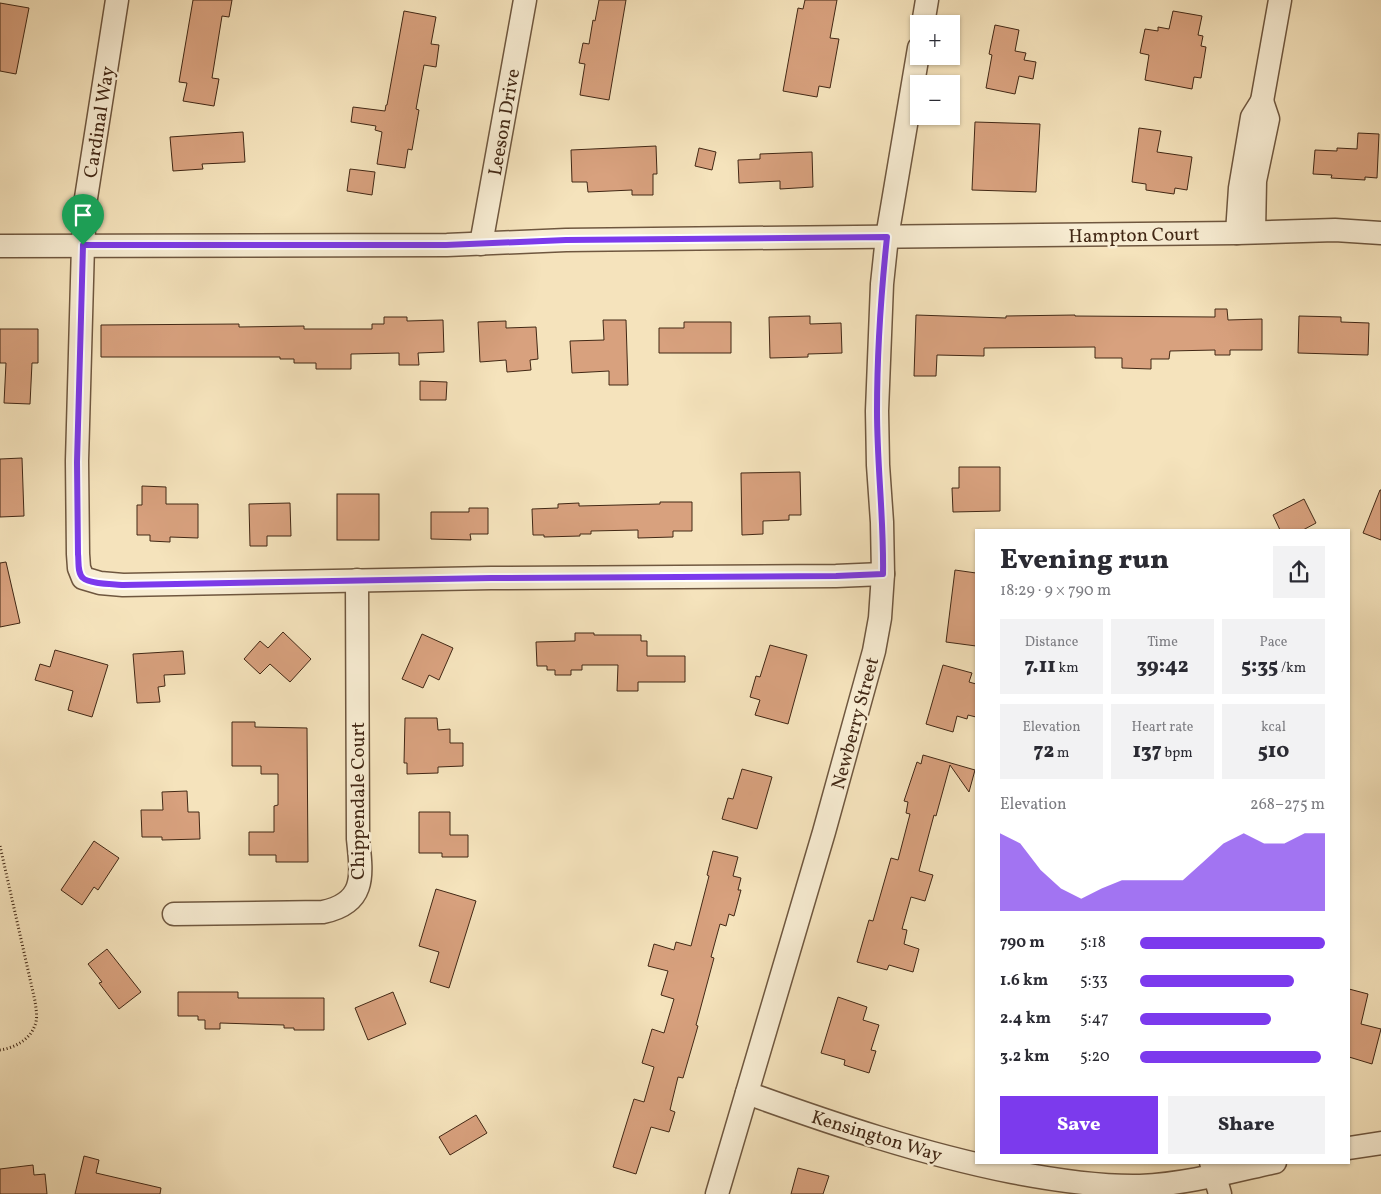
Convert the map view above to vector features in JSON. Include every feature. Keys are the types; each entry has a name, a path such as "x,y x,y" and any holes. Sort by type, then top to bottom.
{"street":[{"name":"Cardinal Way","path":"117,0 86,198 83,245 77,462 78,554 79,568 83,578 100,583 123,585 357,580"},
{"name":"Leeson Drive","path":"481,244 525,0"},
{"path":"924,15 927,0"},
{"path":"1246,232 1240,188 1252,117 1262,101 1280,0"},
{"name":"Newberry Street","path":"717,1194 824,832 874,651 880,618 883,574 877,410 882,284 887,237 916,65"},
{"name":"Hampton Court","path":"0,246 481,244 566,240 1335,230 1381,233"},
{"path":"357,580 883,574"},
{"name":"Chippendale Court","path":"174,914 323,912 336,910 347,904 356,894 360,878 358,829 357,580"},
{"name":"Kensington Way","path":"747,1093 800,1112 912,1147 975,1164"},
{"path":"1350,1148 1381,1143"},
{"name":"Kensington Way","path":"977,1164 1039,1177 1091,1184 1140,1186 1215,1177 1267,1164"}],"path":[{"path":"0,846 37,1015 35,1025 30,1034 20,1044 0,1050"}],"building":[{"path":"193,0 232,0 229,17 222,16 212,78 219,79 214,106 183,101 187,83 179,82"},
{"path":"599,0 626,0 609,100 580,95 585,64 579,63 583,43 589,44"},
{"path":"805,0 837,0 830,38 839,39 830,88 819,86 817,97 783,91 798,8 803,9"},
{"path":"0,3 29,8 16,74 0,71"},
{"path":"404,11 436,17 431,44 439,45 436,67 424,65 416,109 419,110 412,150 408,149 405,168 377,164 382,132 375,130 376,126 351,122 353,107 385,111"},
{"path":"1173,11 1202,16 1198,35 1203,36 1201,46 1206,47 1201,78 1194,77 1192,89 1145,80 1149,55 1140,53 1145,29 1158,31 1158,27 1169,29"},
{"path":"995,25 1019,30 1015,51 1026,53 1024,60 1036,62 1033,79 1019,76 1015,94 986,88 992,55 989,54"},
{"path":"975,122 1040,124 1036,192 972,190"},
{"path":"1139,128 1161,131 1157,152 1192,157 1187,190 1175,188 1174,194 1146,190 1146,184 1132,182"},
{"path":"243,132 245,162 202,164 203,169 173,171 170,137"},
{"path":"1358,133 1379,134 1377,178 1365,177 1365,180 1331,178 1332,175 1313,174 1315,150 1337,151 1337,148 1357,149"},
{"path":"656,146 657,174 653,174 653,195 632,195 632,190 588,192 587,182 572,182 571,150"},
{"path":"699,148 716,152 712,170 695,166"},
{"path":"812,152 813,187 780,189 780,181 739,183 738,160 760,159 760,154"},
{"path":"350,169 375,172 372,195 347,191"},
{"path":"1215,309 1227,309 1228,320 1262,319 1262,350 1230,350 1230,355 1215,355 1215,350 1170,351 1169,359 1151,359 1151,369 1122,368 1122,358 1095,358 1095,347 984,348 984,356 937,355 936,376 914,376 916,315 1006,318 1006,316 1075,315 1215,317"},
{"path":"810,316 810,324 841,323 842,353 808,354 808,357 770,358 769,317"},
{"path":"1299,316 1341,317 1341,322 1369,323 1368,355 1298,353"},
{"path":"384,317 407,317 407,321 443,320 444,352 418,353 419,365 399,365 399,353 351,354 351,369 316,369 316,363 294,363 294,359 280,359 280,357 101,357 101,325 239,324 239,327 304,326 304,329 372,329 372,324 384,324"},
{"path":"603,320 626,320 628,385 609,385 609,371 572,373 570,341 604,340"},
{"path":"506,321 506,328 536,327 538,359 530,360 531,370 507,372 506,360 480,362 478,322"},
{"path":"684,322 731,322 731,353 659,353 659,328 684,328"},
{"path":"0,329 38,329 38,363 32,363 30,404 4,403 6,363 0,363"},
{"path":"420,381 447,382 446,400 420,400"},
{"path":"22,458 24,516 0,517 0,459"},
{"path":"959,467 1000,467 1000,511 953,512 952,488 959,488"},
{"path":"800,472 801,515 789,515 789,520 763,521 763,534 742,535 741,473"},
{"path":"142,486 166,487 166,504 198,504 198,538 170,537 170,542 150,541 150,535 137,535 137,505 142,505"},
{"path":"1381,490 1381,540 1363,533"},
{"path":"337,494 379,494 379,540 337,540"},
{"path":"1304,499 1316,523 1305,529 1280,529 1273,515"},
{"path":"660,502 692,502 692,531 673,531 673,537 638,538 638,530 591,531 591,534 580,534 580,536 544,537 544,535 533,535 532,509 558,508 558,504 579,503 579,506 660,504"},
{"path":"290,503 291,536 267,536 267,546 250,546 249,504"},
{"path":"469,508 488,508 488,534 470,534 471,540 431,539 431,512 469,512"},
{"path":"6,562 20,623 0,627 0,563"},
{"path":"955,570 975,573 975,646 946,642"},
{"path":"283,632 311,659 290,682 270,664 260,674 244,659 260,641 268,648"},
{"path":"575,633 641,635 641,641 647,641 647,656 685,656 685,682 638,682 638,691 617,691 618,665 582,665 582,670 571,670 571,675 555,675 555,670 547,670 547,666 537,666 536,642 575,641"},
{"path":"422,634 453,648 439,680 429,675 423,688 402,679"},
{"path":"770,645 807,655 788,724 755,715 760,700 750,697 756,676 760,677"},
{"path":"55,650 108,665 92,717 68,710 73,691 35,680 40,664 50,667"},
{"path":"183,651 185,674 164,675 165,686 158,687 160,702 137,703 133,654"},
{"path":"943,665 972,673 969,682 975,684 975,717 968,715 967,719 957,716 953,732 926,724"},
{"path":"405,718 437,718 438,730 450,729 450,743 463,743 463,766 438,767 438,773 407,774 407,763 404,763"},
{"path":"232,722 255,722 255,727 307,728 308,862 276,862 276,855 249,855 249,832 274,832 274,806 278,805 278,774 261,774 261,766 232,766"},
{"path":"923,755 975,770 969,792 950,765 919,871 933,875 925,901 911,897 902,929 907,930 904,944 919,949 913,972 889,965 887,970 857,962 869,920 873,921 891,858 898,860 910,814 906,813 908,802 904,801 917,762 921,764"},
{"path":"742,769 772,777 757,829 722,819 728,798 733,799"},
{"path":"187,791 188,812 199,812 200,839 162,840 162,837 142,837 141,810 163,810 162,792"},
{"path":"419,812 450,812 450,835 468,835 468,857 442,857 442,853 419,853"},
{"path":"94,841 119,858 98,890 94,887 82,905 61,890"},
{"path":"713,851 738,857 733,876 741,878 738,890 741,890 734,916 729,914 726,926 720,924 711,957 714,958 696,1025 698,1026 683,1078 678,1077 670,1110 675,1112 669,1132 651,1127 636,1174 613,1167 634,1099 644,1102 654,1067 642,1063 652,1029 664,1033 674,999 661,995 668,971 648,966 654,944 674,950 676,942 691,946 709,876 707,875"},
{"path":"436,889 476,901 449,988 430,982 439,952 419,946"},
{"path":"107,949 141,992 119,1009 99,983 102,982 88,964"},
{"path":"1350,989 1368,994 1361,1024 1381,1029 1372,1064 1350,1057"},
{"path":"178,992 238,992 238,998 324,998 324,1030 294,1030 294,1028 284,1028 284,1025 220,1023 220,1029 205,1029 205,1020 198,1020 198,1016 178,1016"},
{"path":"393,992 406,1024 368,1040 355,1008"},
{"path":"838,997 867,1007 863,1020 879,1025 871,1050 876,1051 869,1073 844,1065 845,1060 821,1053"},
{"path":"476,1115 487,1133 450,1155 439,1137"},
{"path":"84,1156 99,1160 96,1173 161,1188 160,1194 75,1194"},
{"path":"33,1165 34,1175 45,1174 47,1194 0,1194 0,1169"},
{"path":"798,1168 829,1176 823,1194 791,1194"}],"route":[{"path":"887,237 882,284 877,410 883,574 211,582 123,585 86,580 81,576 79,568 77,462 83,245 446,245 566,240 887,237"}]}
